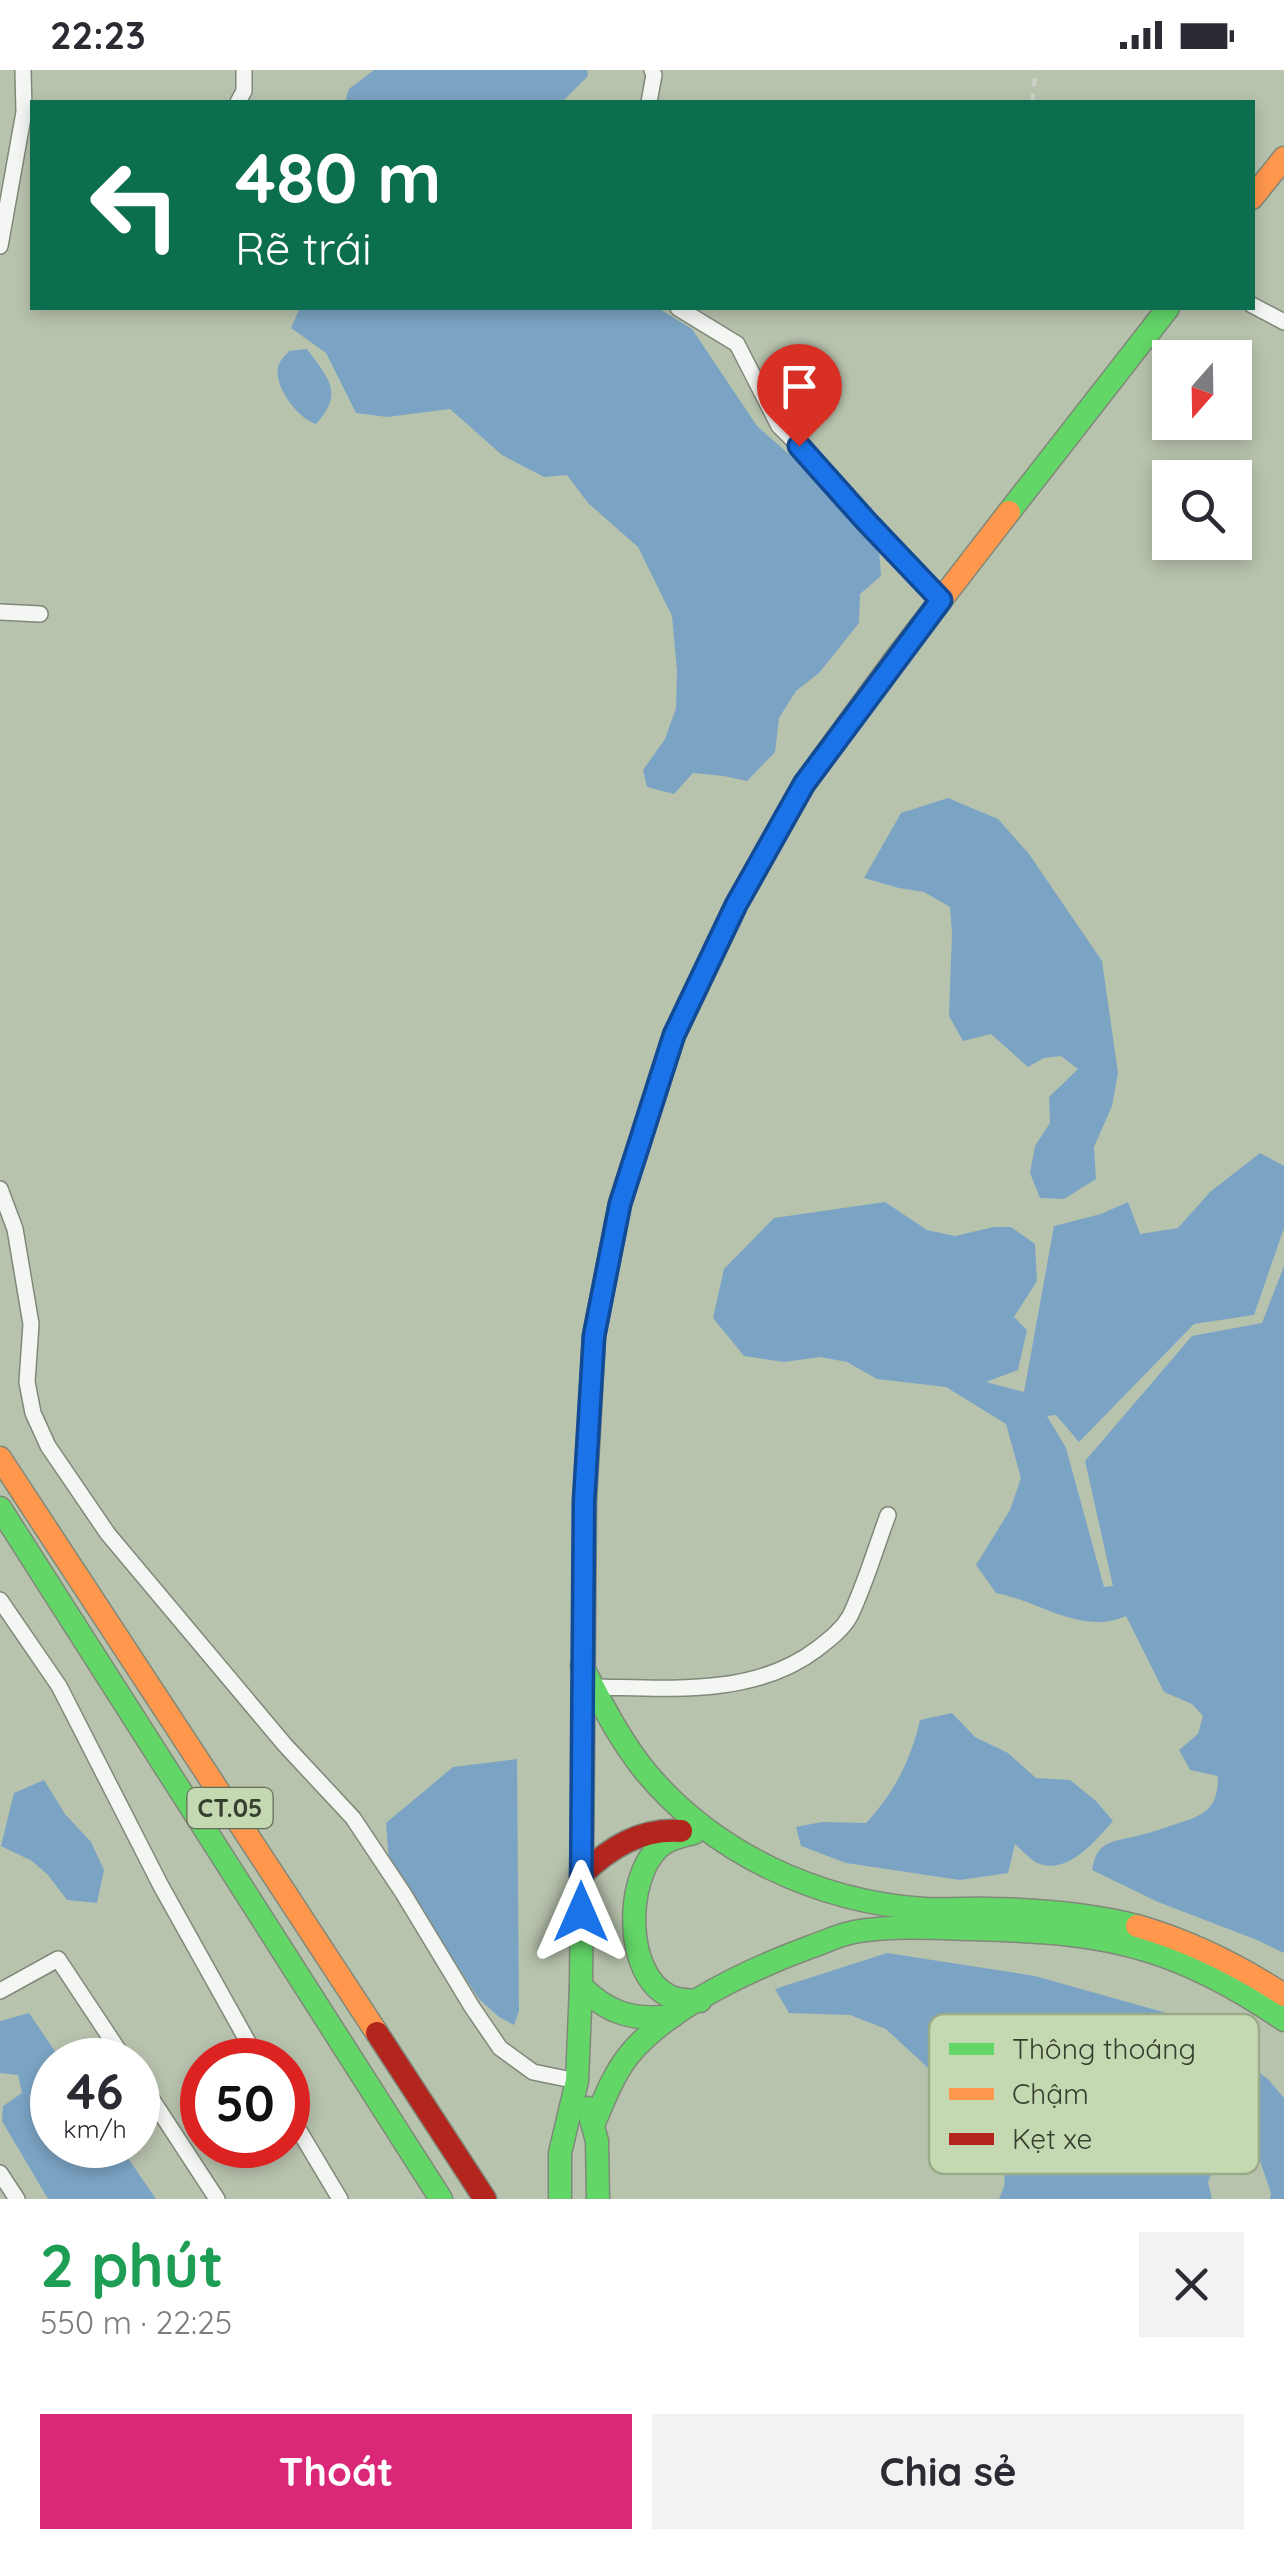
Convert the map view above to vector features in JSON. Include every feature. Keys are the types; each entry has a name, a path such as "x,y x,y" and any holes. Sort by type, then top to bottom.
{"main road":[{"path":"1255,194 1284,158"},
{"path":"560,2199 560,2153 577,2082 581,1986 584,1501 594,1336 620,1204 674,1035 736,905 804,784 1166,310"},
{"name":"CT.05","path":"0,1458 485,2199"},
{"name":"CT.05","path":"0,1508 441,2199"},
{"path":"582,1666 611,1721 644,1770 678,1807 721,1842 770,1870 822,1889 883,1904 1056,1912 1143,1927 1221,1958 1284,1995"},
{"path":"581,1876 602,1855 640,1835 667,1829 721,1842"},
{"path":"694,1833 659,1846 646,1864 638,1882 635,1919 643,1970 657,1988 668,1996 700,2000"},
{"path":"594,2123 613,2079 638,2044 700,2000 780,1957 850,1932 978,1929 1098,1938 1162,1955 1219,1979 1284,2020"},
{"path":"581,1986 596,2004 625,2016 650,2020 676,2016"},
{"path":"577,2082 594,2123 599,2154 598,2199"}],"street":[{"path":"0,246 24,112 23,70"},
{"path":"239,100 244,92 244,70"},
{"path":"650,100 652,70"},
{"path":"1255,307 1284,322"},
{"path":"681,310 737,344 779,426 941,600"},
{"path":"0,612 40,614"},
{"path":"0,1190 15,1229 31,1324 26,1382 33,1413 48,1446 108,1534 285,1745 353,1818 500,2048 533,2072 577,2082"},
{"path":"593,1687 727,1685 772,1674 809,1655 837,1634 849,1617 888,1514"},
{"path":"0,1600 59,1686 160,1886 246,2038"},
{"path":"0,1991 58,1959 110,2038"},
{"path":"160,2111 218,2199"},
{"path":"310,2149 340,2199"},
{"path":"0,2173 17,2199"}],"path":[{"path":"1032,100 1036,70"}],"water":[{"path":"374,70 587,70 588,76 564,100 346,100 349,89"},
{"path":"299,310 661,310 692,329 757,426 791,456 879,550 881,576 860,594 859,623 819,673 796,691 779,718 775,752 747,781 693,773 674,794 647,787 643,770 665,739 676,708 677,671 672,616 638,547 588,503 567,475 544,477 502,455 450,409 387,417 356,413 326,353 291,328"},
{"path":"307,349 327,377 331,394 325,413 316,424 288,400 279,381 280,362 289,351"},
{"path":"948,798 998,819 1029,854 1102,961 1118,1073 1112,1106 1094,1147 1096,1179 1064,1199 1040,1198 1030,1173 1035,1146 1050,1123 1049,1097 1078,1069 1061,1056 1044,1058 1028,1067 991,1034 963,1041 949,1016 950,907 924,892 864,878 901,813"},
{"path":"1260,1153 1284,1166 1284,1228 1254,1315 1194,1324 1079,1442 1056,1415 1047,1416 1066,1448 1104,1587 1113,1586 1085,1461 1192,1336 1262,1323 1284,1266 1284,1953 1158,1902 1092,1870 1098,1853 1107,1844 1202,1814 1216,1796 1218,1776 1190,1770 1179,1750 1198,1734 1203,1716 1192,1704 1164,1692 1126,1616 1110,1621 1077,1620 996,1593 976,1565 1010,1510 1021,1478 1006,1424 946,1387 877,1379 847,1362 820,1357 784,1362 744,1356 713,1318 724,1269 774,1218 885,1202 927,1230 955,1236 1011,1227 1035,1244 1037,1281 1014,1317 1027,1330 1018,1370 986,1382 1024,1392 1054,1226 1101,1214 1128,1202 1140,1234 1178,1228 1210,1192"},
{"path":"952,1713 975,1737 1008,1753 1036,1778 1070,1780 1113,1821 1081,1853 1061,1864 1040,1864 1015,1844 1008,1873 960,1880 846,1863 801,1846 796,1827 822,1822 866,1823 900,1775 920,1720"},
{"path":"517,1759 519,2011 514,2025 479,1999 389,1861 386,1823 453,1767"},
{"path":"44,1780 65,1814 91,1842 104,1870 97,1903 67,1900 32,1861 1,1846 14,1793"},
{"path":"887,1953 1035,1976 1170,2014 929,2014 929,2069 886,2029 850,2015 789,2013 775,1989"},
{"path":"29,2013 46,2038 30,2038 30,2168 135,2168 156,2199 48,2199 2,2121 3,2106 22,2093 18,2075 0,2073 0,2021"},
{"path":"1259,2073 1284,2098 1284,2199 1270,2199 1260,2161"},
{"path":"1005,2174 1211,2174 1208,2182 1212,2199 999,2199"}],"traffic: fast":[{"path":"1009,512 1166,310"},
{"path":"560,2199 560,2153 577,2081 581,1986 585,1501 594,1336 620,1203 674,1035 697,987"},
{"path":"0,1508 441,2199"},
{"path":"582,1666 645,1771 702,1826 770,1868 807,1884 885,1904 925,1909 1048,1912 1137,1926"},
{"path":"694,1833 662,1845 647,1863 639,1882 634,1926 637,1948 654,1985 673,1998 700,2001"},
{"path":"594,2123 623,2063 666,2021 738,1978 854,1932 975,1929 1106,1940 1149,1951 1202,1972 1284,2020"},
{"path":"581,1986 601,2003 623,2013 673,2016"},
{"path":"588,2108 597,2141 598,2199"}],"traffic: slow":[{"path":"1255,194 1284,158"},
{"path":"697,987 736,905 804,784 1009,512"},
{"path":"0,1458 377,2033"},
{"path":"1137,1926 1213,1955 1284,1995"}],"traffic: jam":[{"path":"581,1875 603,1856 639,1836 681,1831"},
{"path":"377,2033 485,2199"}],"route":[{"path":"581,1912 584,1501 594,1336 620,1204 674,1035 736,905 804,784 941,600 799,446"}]}
